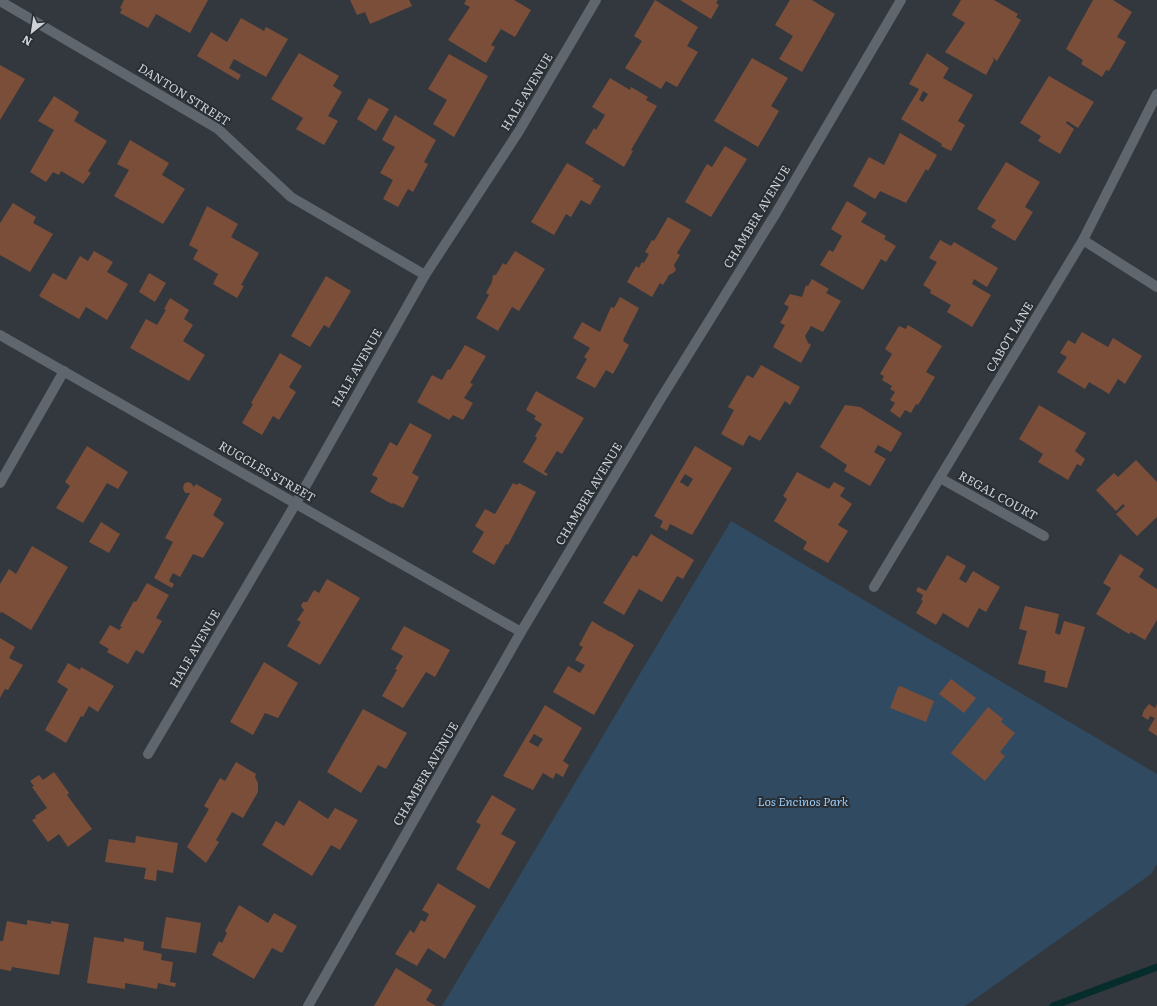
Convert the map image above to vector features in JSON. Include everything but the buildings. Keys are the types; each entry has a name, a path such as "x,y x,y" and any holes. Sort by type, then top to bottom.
{"street":[{"name":"HALE AVENUE","path":"148,754 296,503 426,275 519,131 596,0"},
{"name":"CHAMBER AVENUE","path":"308,1006 521,632 660,400 776,213 901,0"},
{"name":"DANTON STREET","path":"0,1 218,129 291,197 426,275"},
{"name":"CABOT LANE","path":"874,587 1083,240 1157,94"},
{"path":"1083,240 1157,287"},
{"name":"RUGGLES STREET","path":"0,335 521,632"},
{"path":"0,483 64,371"},
{"name":"REGAL COURT","path":"940,478 1044,536"}],"green space":[{"name":"Los Encinos Park","path":"731,521 1157,774 1157,864 1151,874 965,1006 442,1006"}],"waterway":[{"path":"1053,1006 1157,967"}]}
